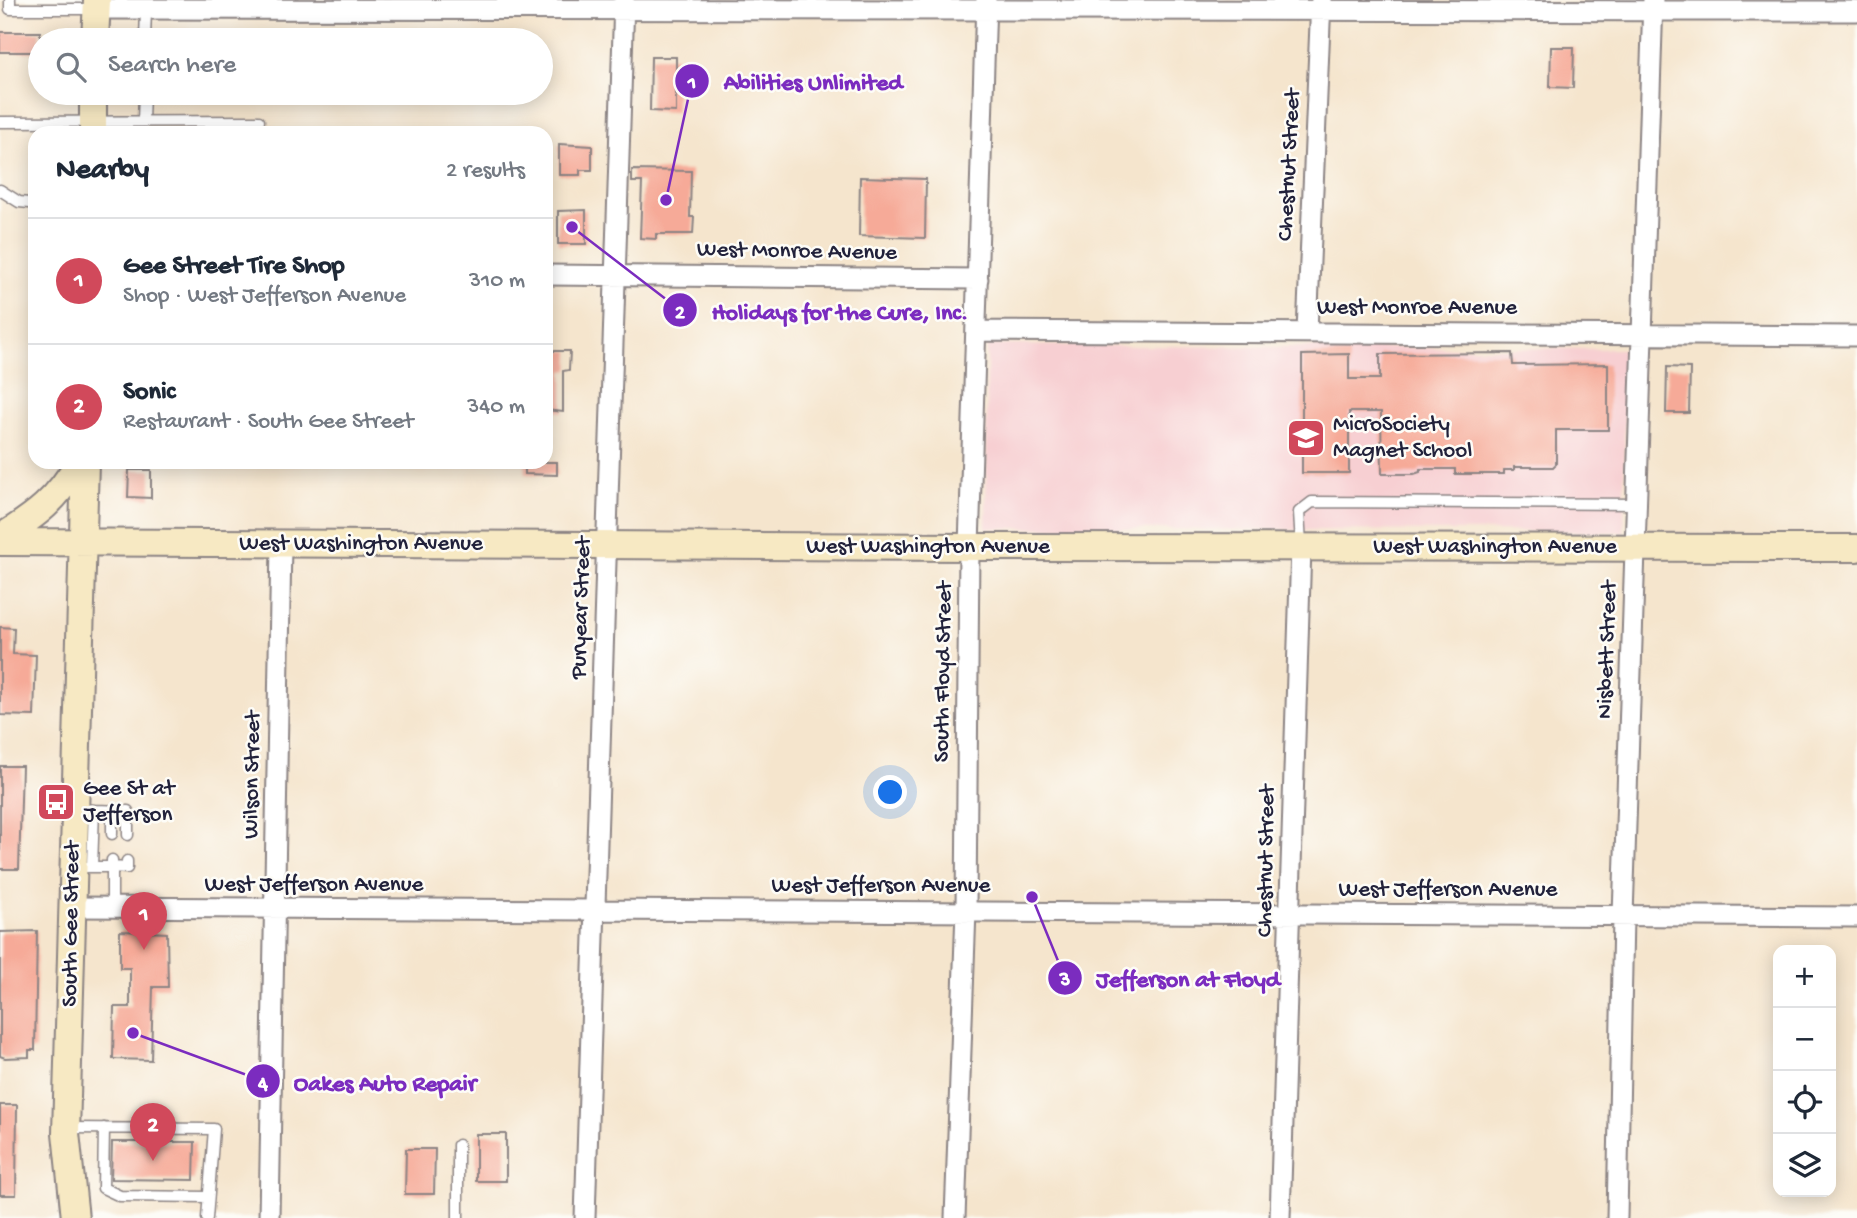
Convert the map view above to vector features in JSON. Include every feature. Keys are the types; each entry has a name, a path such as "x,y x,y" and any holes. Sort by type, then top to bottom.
{"street":[{"path":"96,28 97,5 146,9 624,5 1653,5 1857,11"},
{"name":"Puryear Street","path":"585,1218 624,5"},
{"name":"South Floyd Street","path":"955,1218 966,911 969,547 986,5"},
{"name":"Chestnut Street","path":"1307,332 1321,5"},
{"name":"Nisbett Street","path":"1617,1218 1623,916 1653,5"},
{"path":"93,105 93,126"},
{"name":"West Monroe Avenue","path":"553,275 978,279"},
{"name":"West Monroe Avenue","path":"976,331 1857,336"},
{"path":"0,540 39,514 63,488 75,469"},
{"name":"South Gee Street","path":"75,1218 66,1128 73,908 83,867 85,469"},
{"name":"West Washington Avenue","path":"0,540 969,547 1857,548"},
{"name":"Wilson Street","path":"270,1218 281,544"},
{"name":"Chestnut Street","path":"1280,1218 1301,547"},
{"name":"West Jefferson Avenue","path":"73,908 1857,917"}],"lane":[{"path":"10,0 10,9 97,5"},
{"path":"145,28 146,9"},
{"path":"143,121 144,105"},
{"path":"101,126 143,121 258,121"},
{"path":"1,122 75,126"},
{"path":"0,190 19,202 28,202"},
{"path":"1301,547 1299,512 1312,502 1637,504"},
{"path":"84,810 128,811 128,835"},
{"path":"112,810 112,834"},
{"path":"83,867 112,864 127,868 128,861"},
{"path":"112,864 112,908"},
{"path":"66,1128 214,1129 207,1218"},
{"path":"104,1128 103,1188 107,1193 120,1196 207,1197"},
{"path":"458,1145 458,1218"}],"shaded area":[{"name":"MicroSociety Magnet School","path":"987,345 1625,349 1624,532 986,528"}],"building":[{"path":"0,32 28,32 28,52 0,52"},
{"path":"1551,47 1574,47 1573,88 1550,87"},
{"path":"651,57 676,57 676,112 650,111"},
{"path":"559,144 592,146 592,170 580,170 580,175 559,175"},
{"path":"632,170 691,171 690,217 694,217 693,234 656,234 656,239 640,238 642,182 632,182"},
{"path":"860,177 926,179 925,238 859,236"},
{"path":"586,210 586,244 558,244 558,211"},
{"path":"553,351 570,351 569,370 563,371 563,412 553,411"},
{"path":"1512,353 1513,365 1608,364 1608,430 1556,430 1556,464 1553,467 1514,467 1514,470 1504,470 1504,474 1455,474 1455,469 1420,469 1420,472 1414,474 1382,474 1381,412 1349,412 1349,473 1302,473 1302,355 1349,354 1349,379 1380,379 1380,354"},
{"path":"1667,367 1690,368 1689,413 1666,413"},
{"path":"553,462 557,462 557,475 525,474 525,469 553,469"},
{"path":"129,470 151,470 151,498 128,497"},
{"path":"0,627 14,628 13,654 36,655 34,716 0,715"},
{"path":"0,766 22,766 19,869 0,869"},
{"path":"37,931 35,1050 29,1050 29,1057 5,1058 0,1056 0,932"},
{"path":"120,931 167,933 168,987 153,987 151,1060 113,1059 114,1007 130,1007 130,968 120,968"},
{"path":"0,1105 17,1105 16,1195 0,1195"},
{"path":"476,1134 506,1134 506,1181 476,1181"},
{"path":"112,1142 195,1142 194,1180 111,1179"},
{"path":"406,1149 435,1149 434,1194 405,1194"}],"place":[{"name":"Abilities Unlimited","path":"666,200"},
{"name":"Holidays for the Cure, Inc.","path":"572,227"},
{"name":"MicroSociety Magnet School","path":"1306,438"},
{"name":"Gee St at Jefferson","path":"56,802"},
{"name":"Jefferson at Floyd","path":"1032,897"},
{"name":"Gee Street Tire Shop","path":"144,950"},
{"name":"Oakes Auto Repair","path":"133,1033"},
{"name":"Sonic","path":"153,1161"}]}
